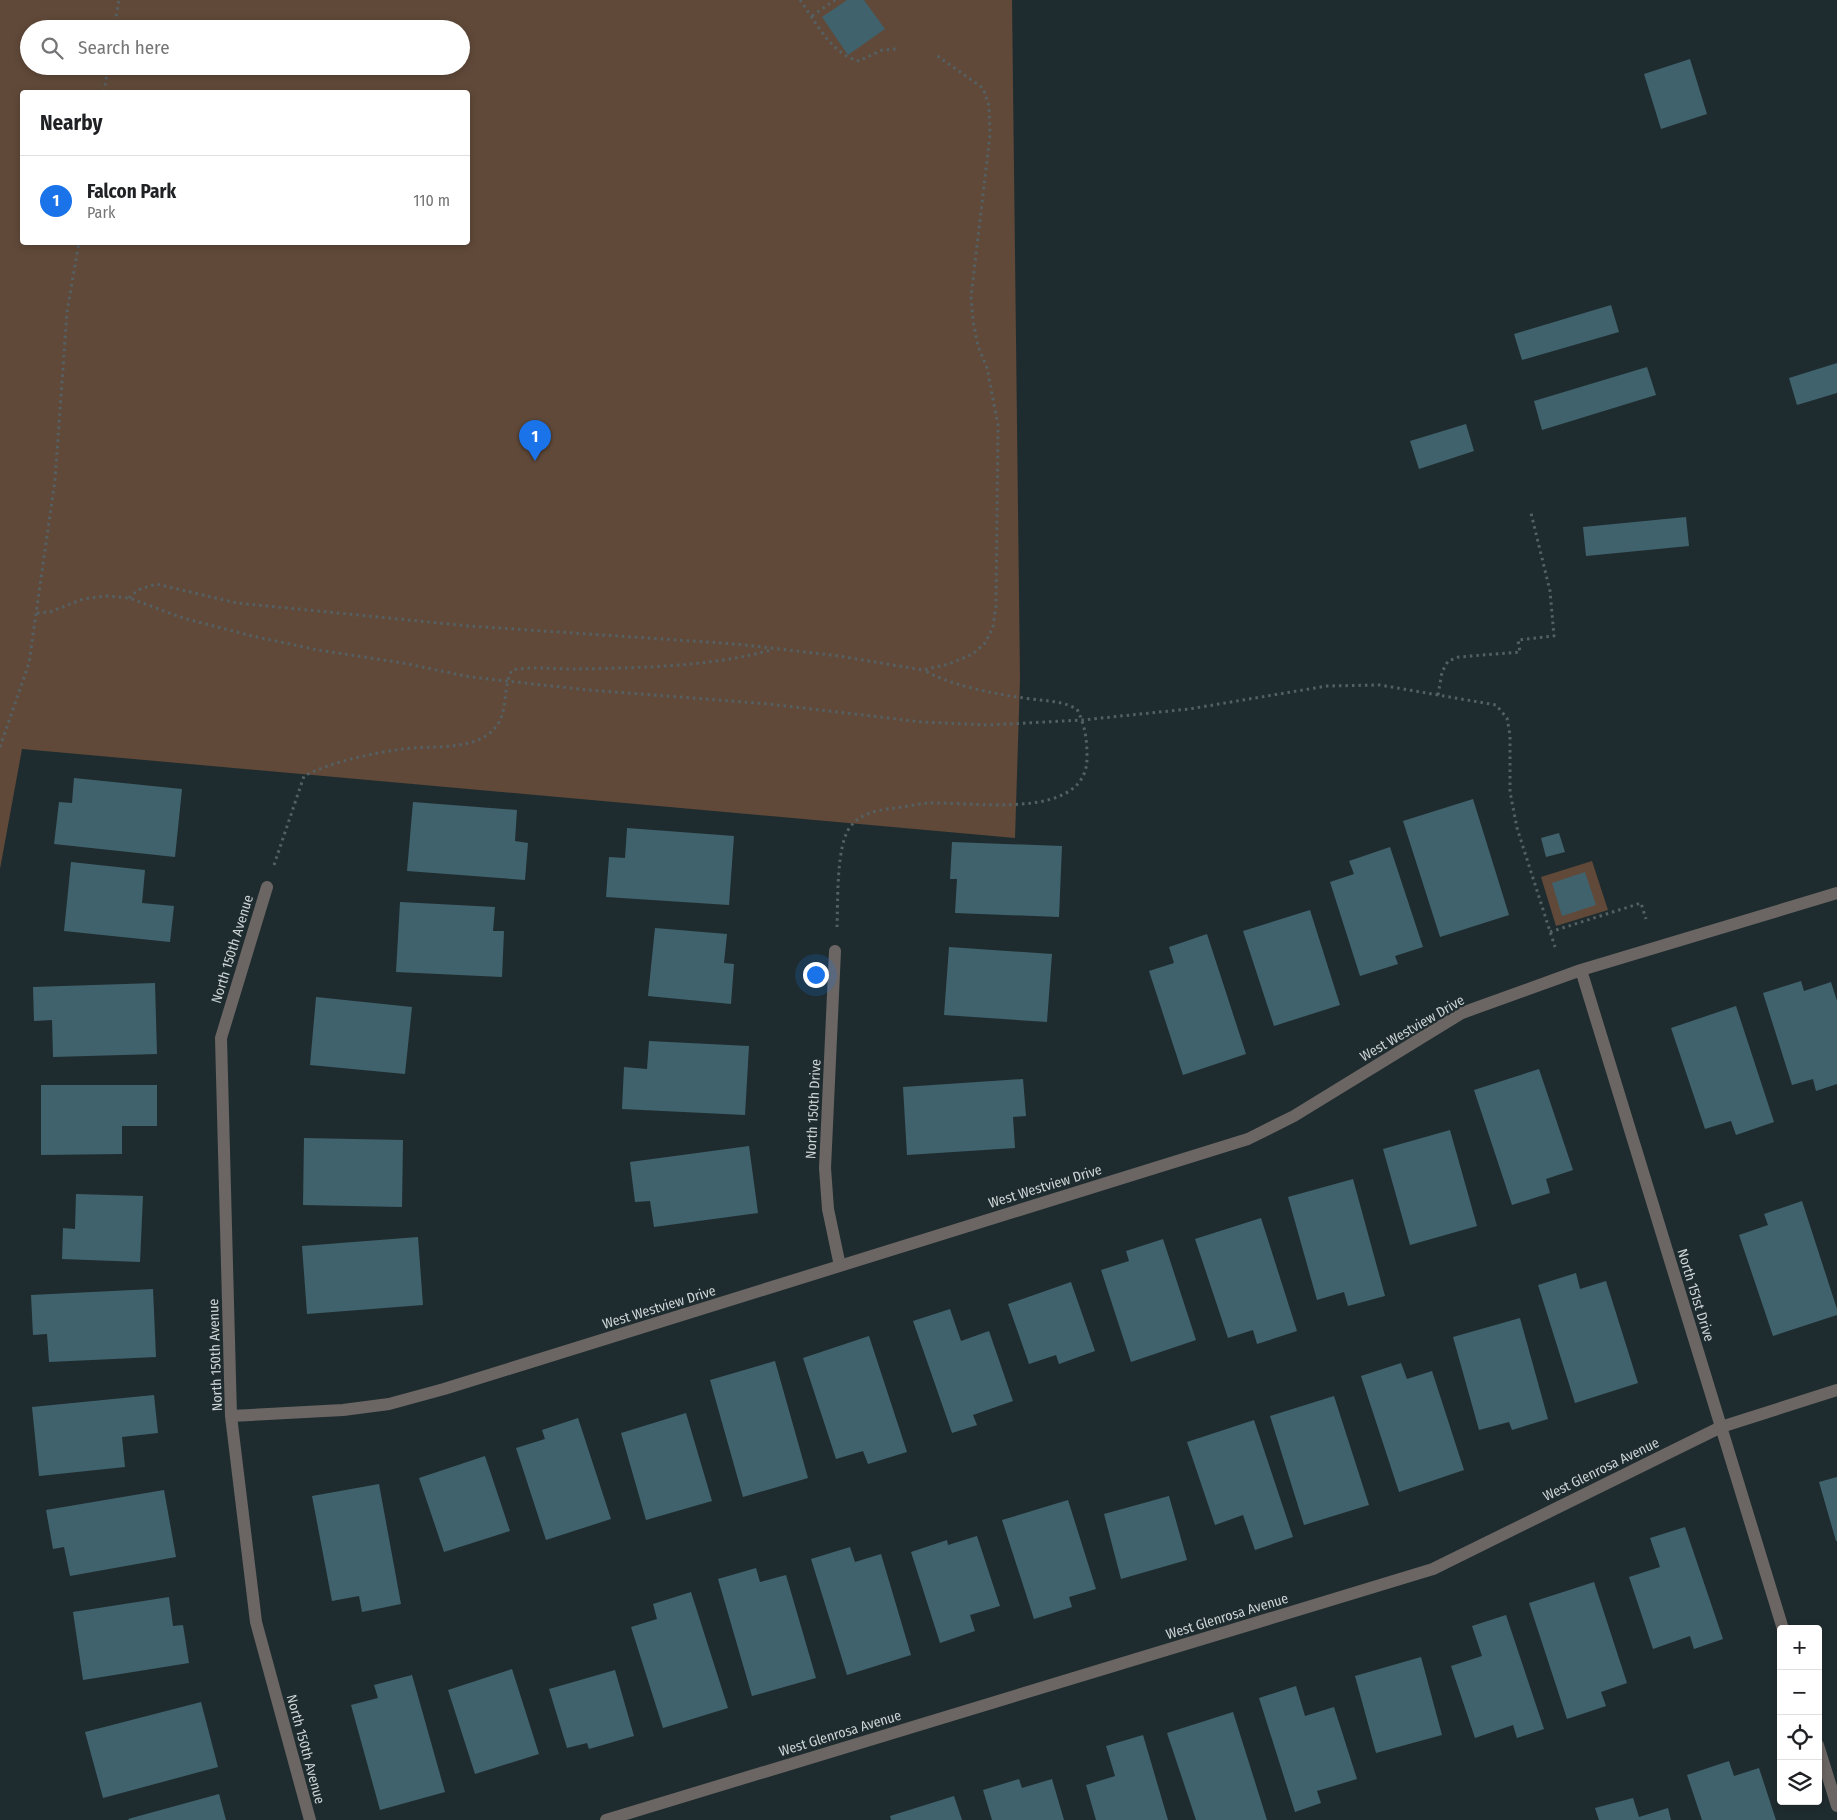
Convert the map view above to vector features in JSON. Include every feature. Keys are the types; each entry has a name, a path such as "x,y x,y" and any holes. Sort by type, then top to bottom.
{"street":[{"name":"North 150th Avenue","path":"267,886 221,1038 231,1416 256,1622 310,1820"},
{"name":"West Westview Drive","path":"231,1416 343,1410 389,1404 444,1389 1248,1138 1294,1116 1462,1013 1581,970 1837,893"},
{"name":"North 150th Drive","path":"835,952 826,1168 828,1209 840,1266"},
{"name":"North 151st Drive","path":"1581,970 1782,1625"},
{"name":"West Glenrosa Avenue","path":"606,1820 1433,1569 1721,1427 1837,1390"},
{"path":"1822,1758 1837,1806"}],"path":[{"path":"116,20 119,0"},
{"path":"800,0 836,50 847,58 859,61 882,50 897,49"},
{"path":"812,16 835,0"},
{"path":"129,598 138,590 156,584 237,603 308,611 469,626 775,648 923,670 949,664 973,654 985,643 993,627 996,606 998,426 989,375 978,346 972,321 971,296 990,135 989,106 983,88 936,55"},
{"path":"104,90 107,75"},
{"path":"0,746 30,663 55,480 67,312 78,245"},
{"path":"1438,695 1442,672 1448,661 1459,657 1520,652 1518,640 1554,636 1550,591 1531,513"},
{"path":"37,613 50,612 83,599 106,596 129,598 184,618 318,650 506,681 769,704 922,722 988,725 1082,720 1189,709 1328,686 1380,685 1496,705 1507,718 1510,735 1510,792 1517,828 1555,948"},
{"path":"267,886 304,776 321,767 402,749 458,745 481,738 495,728 504,711 506,681 512,670 527,667 572,669 711,662 749,656 775,648"},
{"path":"835,952 842,845 850,826 863,815 927,803 1007,806 1058,797 1078,786 1088,769 1086,735 1077,709 1065,702 1023,698 939,680 923,670"},
{"path":"1550,932 1641,903 1646,920"}],"shaded area":[{"path":"0,0 1012,0 1020,679 1015,838 22,749 0,869"},
{"path":"1592,861 1608,910 1556,926 1541,877"}],"building":[{"path":"847,0 864,0 885,29 848,55 822,17"},
{"path":"1690,59 1707,114 1661,129 1644,74"},
{"path":"1611,305 1619,332 1522,360 1514,334"},
{"path":"1837,363 1837,393 1797,405 1789,378"},
{"path":"1647,367 1656,395 1542,430 1534,401"},
{"path":"1466,424 1474,451 1419,469 1410,441"},
{"path":"1686,517 1689,546 1586,556 1583,527"},
{"path":"74,778 182,789 175,857 54,844 59,802 72,803"},
{"path":"1473,799 1509,915 1440,937 1403,821"},
{"path":"413,802 517,810 515,841 528,843 525,880 407,871"},
{"path":"627,828 734,836 729,905 606,897 609,857 625,858"},
{"path":"1559,833 1565,852 1546,857 1541,838"},
{"path":"952,842 1062,846 1059,917 955,913 957,879 950,879"},
{"path":"1390,847 1423,947 1395,956 1398,964 1360,976 1330,882 1354,874 1349,861"},
{"path":"71,862 145,870 142,903 174,906 170,942 64,931"},
{"path":"1585,872 1596,905 1562,916 1552,883"},
{"path":"400,902 495,907 493,931 504,931 502,977 396,972"},
{"path":"1310,910 1340,1005 1274,1026 1243,931"},
{"path":"655,928 727,934 724,963 734,964 731,1004 648,996"},
{"path":"1207,934 1246,1054 1183,1075 1149,971 1174,963 1169,947"},
{"path":"949,947 1052,954 1047,1022 944,1015"},
{"path":"1801,981 1804,991 1831,982 1837,1001 1837,1084 1816,1091 1813,1079 1792,1085 1763,993"},
{"path":"155,983 157,1054 53,1057 52,1020 34,1021 33,987"},
{"path":"316,997 412,1007 405,1074 310,1065"},
{"path":"1736,1006 1774,1122 1736,1135 1731,1121 1705,1129 1671,1028"},
{"path":"649,1041 749,1046 745,1115 622,1109 624,1067 647,1069"},
{"path":"1539,1069 1573,1170 1546,1179 1550,1193 1512,1205 1474,1090"},
{"path":"1023,1079 1026,1116 1013,1117 1015,1148 907,1155 903,1087"},
{"path":"41,1085 157,1085 157,1126 122,1126 122,1154 41,1155"},
{"path":"1450,1130 1477,1226 1410,1245 1383,1149"},
{"path":"304,1138 403,1140 402,1207 303,1205"},
{"path":"749,1146 758,1213 654,1227 650,1201 635,1202 630,1162"},
{"path":"1353,1179 1385,1296 1348,1306 1344,1292 1317,1300 1288,1197"},
{"path":"76,1194 143,1196 140,1262 62,1259 63,1228 75,1229"},
{"path":"1802,1201 1837,1309 1837,1315 1773,1336 1739,1235 1768,1225 1764,1214"},
{"path":"1261,1218 1297,1331 1257,1344 1253,1330 1228,1338 1195,1239"},
{"path":"418,1237 423,1305 307,1314 302,1246"},
{"path":"1163,1239 1196,1340 1131,1362 1101,1270 1129,1261 1126,1251"},
{"path":"1576,1273 1580,1289 1606,1281 1638,1383 1575,1403 1538,1285"},
{"path":"1071,1282 1095,1351 1059,1364 1056,1355 1029,1364 1008,1304"},
{"path":"153,1289 156,1357 49,1362 47,1334 33,1335 31,1295"},
{"path":"950,1309 961,1341 989,1331 1013,1401 973,1415 977,1425 952,1433 913,1321"},
{"path":"1520,1318 1548,1419 1512,1430 1509,1422 1479,1430 1453,1337"},
{"path":"869,1336 907,1452 868,1464 863,1451 836,1459 803,1358"},
{"path":"775,1361 808,1478 743,1497 710,1380"},
{"path":"1401,1363 1407,1379 1432,1371 1464,1470 1399,1492 1361,1376"},
{"path":"154,1395 158,1433 122,1437 125,1467 39,1476 32,1407"},
{"path":"1334,1396 1369,1505 1304,1525 1270,1416"},
{"path":"686,1413 712,1501 646,1520 621,1433"},
{"path":"578,1418 611,1519 546,1540 516,1448 545,1439 542,1430"},
{"path":"1254,1420 1293,1537 1255,1550 1243,1515 1215,1525 1187,1442"},
{"path":"485,1456 510,1531 444,1552 419,1478"},
{"path":"1837,1477 1837,1541 1836,1541 1819,1482"},
{"path":"379,1484 401,1604 362,1612 359,1596 332,1601 312,1496"},
{"path":"164,1490 176,1557 70,1576 64,1547 53,1549 46,1510"},
{"path":"1169,1496 1187,1560 1121,1579 1104,1514"},
{"path":"1068,1500 1096,1589 1069,1597 1072,1607 1034,1619 1002,1520"},
{"path":"1685,1527 1723,1639 1694,1649 1690,1636 1653,1649 1629,1577 1660,1567 1650,1538"},
{"path":"977,1536 1000,1606 970,1615 975,1631 940,1643 911,1552 947,1540 948,1545"},
{"path":"850,1547 855,1562 881,1554 911,1655 847,1675 811,1559"},
{"path":"756,1568 760,1582 786,1575 816,1678 752,1696 718,1579"},
{"path":"1594,1582 1627,1683 1601,1692 1606,1706 1567,1719 1529,1603"},
{"path":"691,1592 728,1708 663,1728 631,1627 657,1619 653,1604"},
{"path":"169,1597 173,1626 183,1625 189,1663 83,1680 73,1612"},
{"path":"1506,1615 1544,1729 1517,1738 1513,1725 1475,1738 1451,1666 1482,1656 1472,1626"},
{"path":"1421,1657 1442,1735 1376,1753 1355,1676"},
{"path":"512,1669 539,1754 475,1774 448,1690"},
{"path":"615,1670 634,1736 589,1749 587,1743 567,1748 549,1689"},
{"path":"412,1675 445,1792 380,1810 351,1705 378,1698 374,1685"},
{"path":"1296,1686 1305,1716 1334,1707 1357,1779 1317,1791 1321,1803 1295,1812 1259,1698"},
{"path":"201,1702 218,1767 103,1798 85,1732"},
{"path":"1233,1712 1267,1820 1196,1820 1167,1733"},
{"path":"1143,1735 1168,1820 1096,1820 1086,1785 1115,1776 1106,1746"},
{"path":"1729,1761 1734,1776 1759,1768 1776,1820 1702,1820 1687,1775"},
{"path":"1019,1779 1022,1788 1052,1779 1064,1820 992,1820 983,1790"},
{"path":"219,1794 226,1820 128,1819"},
{"path":"954,1796 962,1820 891,1820 890,1816"},
{"path":"1633,1798 1639,1817 1668,1808 1671,1820 1599,1820 1595,1808"}],"place":[{"name":"Falcon Park","path":"535,461"}]}
